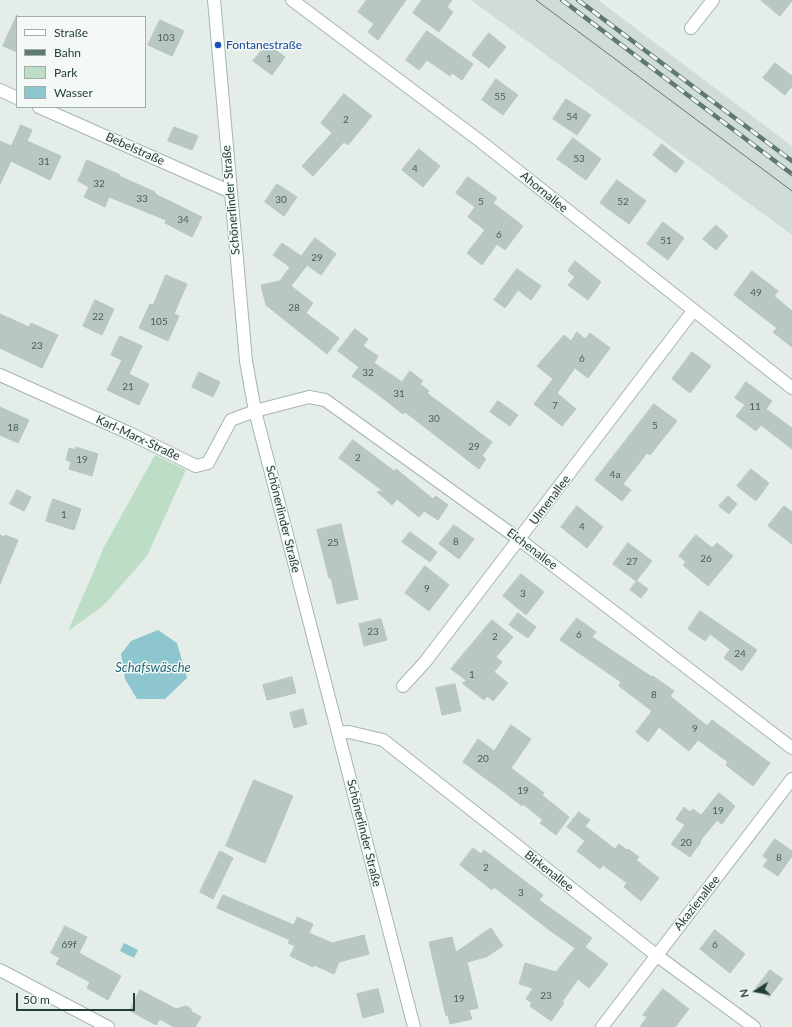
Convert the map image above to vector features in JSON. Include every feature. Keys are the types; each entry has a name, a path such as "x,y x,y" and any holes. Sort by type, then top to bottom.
{"street":[{"name":"Schönerlinder Straße","path":"214,0 246,361 255,411 414,1027"},
{"name":"Ahornallee","path":"292,0 480,141 792,388"},
{"path":"691,28 713,0"},
{"path":"0,90 16,98"},
{"name":"Bebelstraße","path":"40,108 230,192"},
{"name":"Ulmenallee","path":"403,686 425,662 520,540 693,311"},
{"name":"Karl-Marx-Straße","path":"0,375 129,433 196,466 208,463 231,420 255,411"},
{"name":"Eichenallee","path":"255,411 309,397 325,400 520,540 792,748"},
{"name":"Birkenallee","path":"338,733 349,732 383,740 656,955 754,1027"},
{"name":"Akazienallee","path":"602,1027 792,779"},
{"path":"0,970 100,1025"}],"shaded area":[{"path":"471,0 598,0 792,146 792,235"}],"green space":[{"path":"155,455 186,470 147,556 103,606 68,631 105,545"}],"water":[{"name":"Schafswäsche","path":"158,630 177,643 187,678 165,699 137,699 125,679 121,654 131,641"},
{"path":"124,943 138,950 134,958 120,951"}],"building":[{"path":"367,0 406,0 378,40 368,32 374,24 358,12"},
{"path":"422,0 452,0 447,7 453,12 439,32 413,13"},
{"path":"761,0 792,0 792,1 780,16"},
{"path":"16,17 16,52 3,46"},
{"path":"160,20 184,31 172,56 148,45"},
{"path":"427,31 473,64 462,80 452,73 450,76 427,60 419,70 406,60"},
{"path":"489,33 506,47 489,68 472,55"},
{"path":"267,44 285,57 272,75 253,61"},
{"path":"775,63 792,76 792,86 785,95 763,78"},
{"path":"496,79 518,95 503,115 482,100"},
{"path":"344,94 372,116 348,145 344,142 313,176 302,166 332,133 321,123"},
{"path":"566,99 591,115 577,135 553,119"},
{"path":"21,125 32,130 27,141 61,156 50,180 11,161 0,184 0,141 11,146"},
{"path":"174,127 198,136 192,150 168,141"},
{"path":"573,138 601,159 586,180 557,159"},
{"path":"662,144 684,162 676,173 653,155"},
{"path":"419,149 440,166 423,187 402,170"},
{"path":"87,160 155,192 155,194 202,217 192,237 165,223 166,220 109,197 105,207 84,197 89,187 78,181"},
{"path":"468,177 497,198 493,203 523,226 505,250 497,244 482,265 467,253 485,230 468,217 475,207 456,193"},
{"path":"617,180 646,201 629,224 600,203"},
{"path":"277,184 297,197 284,216 265,202"},
{"path":"663,222 684,238 668,260 647,244"},
{"path":"716,225 728,236 716,250 703,239"},
{"path":"315,238 336,254 321,275 307,265 291,286 313,303 306,313 339,338 327,354 266,305 261,285 280,281 290,267 273,255 282,243 301,256"},
{"path":"575,261 601,282 588,300 568,285 575,277 568,271"},
{"path":"517,269 541,286 531,300 518,290 505,308 494,300"},
{"path":"752,271 778,291 774,296 792,311 792,347 773,332 777,328 734,295"},
{"path":"166,275 187,284 174,314 179,316 168,341 139,328 150,304 153,305"},
{"path":"95,300 114,309 102,335 83,326"},
{"path":"0,314 29,327 31,323 58,335 42,368 0,348"},
{"path":"355,329 368,339 363,346 378,356 374,363 402,382 410,371 423,381 420,384 429,391 427,393 492,442 482,456 486,459 479,469 405,412 403,414 352,376 359,367 338,351"},
{"path":"577,332 585,339 590,333 610,348 588,378 575,368 557,393 576,409 562,426 534,404 553,379 537,366 564,335 571,341"},
{"path":"120,336 142,346 129,374 149,384 139,405 107,390 122,360 111,355"},
{"path":"692,352 711,366 690,393 672,379"},
{"path":"199,372 220,382 213,397 192,387"},
{"path":"746,382 772,401 766,409 792,428 792,449 761,425 756,431 736,416 745,405 735,398"},
{"path":"498,401 518,415 510,426 490,412"},
{"path":"654,404 677,421 650,455 647,453 623,484 631,490 622,501 595,480"},
{"path":"0,407 29,420 18,443 0,435"},
{"path":"353,440 394,471 396,469 433,499 436,496 448,505 438,520 424,511 419,517 397,499 392,505 377,492 383,491 339,458"},
{"path":"76,447 98,454 92,476 69,469 71,462 66,460 69,448 76,450"},
{"path":"751,469 769,483 756,501 737,486"},
{"path":"17,490 31,497 24,511 10,504"},
{"path":"728,496 737,504 729,514 719,506"},
{"path":"53,499 81,509 74,530 46,521"},
{"path":"577,506 603,527 587,548 561,527"},
{"path":"784,506 792,512 792,544 768,526"},
{"path":"341,524 358,599 337,604 317,530"},
{"path":"454,525 474,539 459,559 439,544"},
{"path":"410,532 437,552 430,562 402,542"},
{"path":"0,535 4,537 5,535 18,540 0,584"},
{"path":"696,535 712,548 717,543 733,556 708,586 683,565 686,562 679,556"},
{"path":"628,543 652,561 636,581 613,564"},
{"path":"425,566 449,585 429,611 405,593"},
{"path":"521,574 544,592 526,615 503,596"},
{"path":"637,581 648,589 641,598 630,590"},
{"path":"700,611 757,650 742,671 724,658 730,649 710,634 705,641 688,629"},
{"path":"518,613 536,627 528,638 509,625"},
{"path":"577,618 596,632 592,637 674,691 670,696 707,726 712,720 770,763 753,786 726,765 728,762 698,740 689,751 659,727 648,742 636,732 652,711 619,686 621,682 560,640"},
{"path":"381,619 387,640 364,646 359,624"},
{"path":"492,620 513,637 496,657 502,662 494,672 508,683 493,701 487,696 484,700 462,683 467,681 451,669"},
{"path":"292,677 296,693 267,700 263,685"},
{"path":"455,684 461,711 442,715 436,688"},
{"path":"303,709 307,724 294,728 290,713"},
{"path":"511,725 531,739 511,768 544,793 542,795 569,817 556,835 540,823 543,820 523,804 522,806 463,762 478,739 494,751"},
{"path":"254,780 293,796 265,863 226,846"},
{"path":"719,793 735,806 722,824 717,820 700,841 701,842 690,857 671,844 685,825 676,819 684,807 690,812 693,809 701,815"},
{"path":"579,812 590,820 585,826 615,849 619,844 627,850 628,849 639,857 636,860 659,878 641,901 624,887 627,883 603,865 600,869 577,851 585,841 567,827"},
{"path":"775,839 792,851 792,856 778,876 763,866 768,860 763,856"},
{"path":"473,848 481,854 484,850 543,895 539,900 592,938 585,947 608,964 589,988 578,979 562,1002 564,1003 551,1021 530,1006 532,1003 526,999 533,988 519,984 525,963 556,972 575,948 494,887 492,890 460,865"},
{"path":"220,851 233,858 213,899 200,892"},
{"path":"223,895 294,925 297,917 313,924 309,933 332,943 364,935 369,954 339,962 334,974 314,965 313,967 290,956 295,946 288,943 290,940 217,908"},
{"path":"65,926 87,937 79,953 121,976 108,1000 87,988 90,982 56,964 60,958 51,953"},
{"path":"491,928 503,946 486,957 467,962 478,1008 469,1010 472,1019 450,1024 448,1015 446,1016 429,942 452,937 456,952"},
{"path":"715,930 745,954 730,973 700,949"},
{"path":"770,970 783,979 769,997 756,988"},
{"path":"378,989 384,1012 363,1018 357,994"},
{"path":"663,989 689,1009 675,1027 640,1027 647,1017 643,1015"},
{"path":"140,990 176,1009 186,1006 191,1009 192,1012 201,1017 195,1027 174,1027 160,1019 156,1025 130,1011"}],"tram line":[{"path":"536,0 792,191"}],"railway":[{"path":"562,0 792,174"},
{"path":"578,0 792,161"}],"place":[{"name":"Fontanestraße","path":"218,45"}]}
